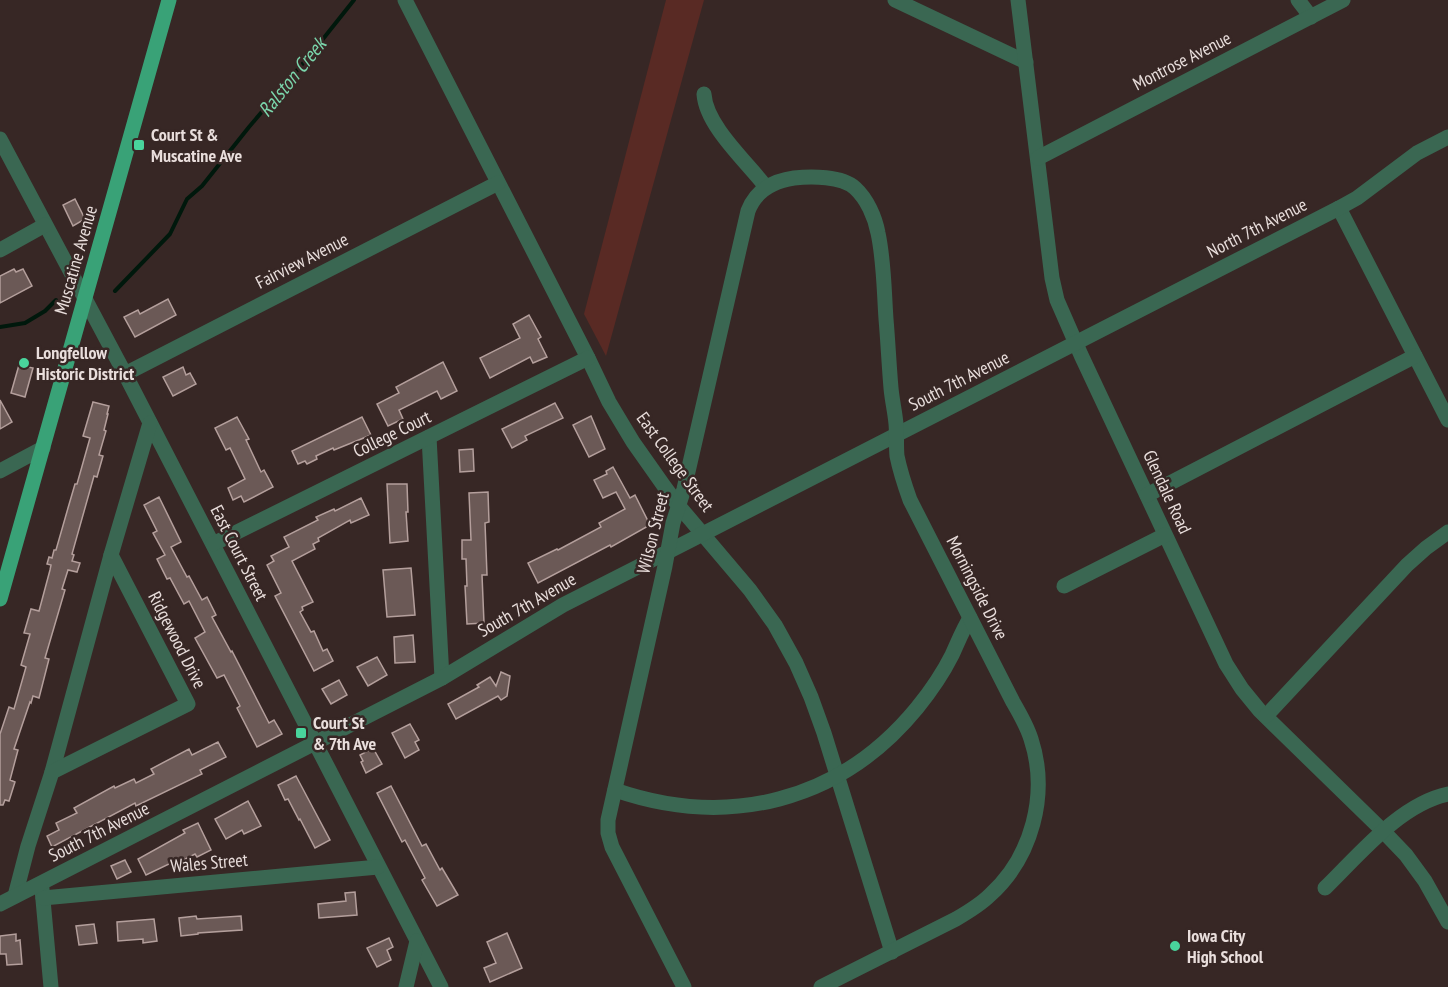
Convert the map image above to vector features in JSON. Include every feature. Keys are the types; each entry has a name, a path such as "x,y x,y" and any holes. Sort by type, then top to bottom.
{"main road":[{"name":"Muscatine Avenue","path":"0,599 170,0"}],"street":[{"name":"East College Street","path":"405,0 609,402 633,442 678,505 750,590 775,626 796,663 811,697 892,952"},
{"path":"895,0 1026,62"},
{"name":"Glendale Road","path":"1018,0 1052,278 1057,300 1147,495 1227,664 1242,689 1266,716 1406,855 1425,881 1448,922"},
{"path":"1298,0 1311,16"},
{"name":"Montrose Avenue","path":"1038,158 1343,0"},
{"path":"704,94 714,122 766,187"},
{"name":"North 7th Avenue","path":"1076,342 1339,208 1357,198 1417,153 1448,137"},
{"name":"East Court Street","path":"0,139 125,374 441,987"},
{"name":"Morningside Drive","path":"766,187 776,182 806,176 824,177 843,182 854,187 865,200 873,216 882,257 891,388 897,454 902,477 910,500 1023,719 1036,758 1038,777 1035,818 1028,839 1017,861 990,896 956,919 821,987"},
{"name":"Fairview Avenue","path":"125,374 498,183"},
{"name":"Wilson Street","path":"684,987 612,847 608,833 608,820 671,531 684,489 748,211 757,195 766,187"},
{"path":"1339,208 1448,420"},
{"path":"0,250 45,225"},
{"name":"South 7th Avenue","path":"0,904 15,896 42,891 316,743 442,678 562,605 1076,342"},
{"path":"1147,495 1415,356"},
{"name":"College Court","path":"213,544 588,358"},
{"path":"15,896 150,423"},
{"path":"429,437 442,678"},
{"path":"0,471 43,448"},
{"path":"1266,716 1407,565 1448,532"},
{"path":"1064,586 1166,535"},
{"name":"Ridgewood Drive","path":"52,772 188,704 111,555"},
{"path":"615,790 660,803 715,808 770,801 797,794 837,777 872,753 917,708 941,674 970,618"},
{"path":"1325,888 1402,814 1420,804 1448,794"},
{"name":"Wales Street","path":"42,891 378,867"},
{"path":"42,891 51,987"},
{"path":"406,987 417,940"}],"shaded area":[{"path":"666,0 704,0 606,356 584,314"}],"building":[{"path":"75,199 85,219 73,226 63,205"},
{"path":"14,269 16,272 23,269 32,286 0,303 0,276"},
{"path":"168,299 176,315 135,337 124,317 138,310 140,314"},
{"path":"529,315 541,337 538,339 547,357 533,363 530,357 490,378 480,358 520,338 513,324"},
{"path":"443,362 457,391 441,399 437,391 399,410 403,419 388,426 377,404 399,393 396,387"},
{"path":"19,365 33,368 25,397 11,393"},
{"path":"183,367 186,375 190,373 196,384 173,396 163,377"},
{"path":"0,400 12,422 0,429"},
{"path":"93,402 109,406 104,430 106,431 99,455 103,456 97,477 94,476 72,554 74,555 72,561 80,563 77,572 68,570 62,589 65,590 45,658 49,659 39,698 33,696 30,702 14,749 18,750 10,780 15,782 9,801 5,800 3,805 0,805 0,734 9,707 14,709 26,667 21,665 30,634 24,633 31,609 39,611 51,565 47,564 49,557 52,558 56,550 75,484 77,484 90,438 83,436"},
{"path":"555,403 563,418 525,436 527,440 512,448 502,429"},
{"path":"591,416 605,449 589,457 573,425"},
{"path":"237,417 249,439 246,440 261,472 264,470 273,487 244,502 241,496 233,500 228,488 245,479 230,448 226,450 215,428"},
{"path":"362,417 371,435 334,450 333,448 316,456 317,459 307,464 305,461 298,464 292,451"},
{"path":"473,449 474,471 460,472 459,450"},
{"path":"613,467 630,498 635,495 650,525 538,583 528,563 601,527 599,523 625,509 616,492 603,498 594,480 607,474 606,471"},
{"path":"387,484 407,484 408,541 390,543"},
{"path":"488,492 489,522 485,523 487,575 482,575 484,623 467,624 466,559 462,559 462,540 471,540 469,493"},
{"path":"159,497 181,542 171,547 202,600 207,597 216,615 212,617 269,723 274,720 282,734 257,747 237,708 240,706 224,675 217,678 195,638 205,632 189,601 184,604 157,559 165,555 153,533 157,531 144,505"},
{"path":"361,498 369,515 351,523 350,520 318,538 319,541 313,544 315,549 292,561 313,602 302,607 303,610 300,612 311,632 314,631 323,651 327,649 333,661 314,671 275,596 281,593 267,565 274,561 271,556 289,547 284,537 318,520 316,517 334,509 335,511"},
{"path":"411,568 415,615 387,617 383,570"},
{"path":"413,635 415,662 395,663 394,637"},
{"path":"377,657 387,675 368,686 357,667"},
{"path":"501,672 510,676 507,696 501,700 498,696 456,719 448,704 479,687 477,685 490,677 496,686"},
{"path":"339,680 347,695 331,704 322,689"},
{"path":"410,724 419,740 415,742 419,750 405,758 392,733"},
{"path":"218,742 226,757 200,770 202,774 136,806 135,803 52,847 47,836 59,830 56,823 77,813 74,808 114,786 115,788 134,779 136,783 154,774 151,769 189,749 192,755"},
{"path":"373,748 382,764 366,773 360,755"},
{"path":"296,776 330,840 315,848 278,785"},
{"path":"391,786 422,846 426,844 440,870 442,868 458,895 437,906 422,880 425,878 405,840 402,842 377,793"},
{"path":"248,801 261,826 244,834 242,830 226,839 215,819"},
{"path":"198,823 211,850 197,857 195,854 174,865 173,862 146,875 138,859 185,833 183,830"},
{"path":"125,860 131,872 117,879 111,866"},
{"path":"355,892 357,915 319,918 318,904 346,901 345,893"},
{"path":"196,916 197,919 241,916 242,930 181,936 179,918"},
{"path":"154,919 157,941 143,943 143,939 118,941 117,922"},
{"path":"94,924 97,943 79,945 76,926"},
{"path":"507,933 522,968 490,982 484,968 496,963 487,942"},
{"path":"16,934 16,941 20,940 22,964 7,965 6,954 0,954 0,936"},
{"path":"389,938 393,947 387,950 391,960 377,967 367,948"}],"waterway":[{"name":"Ralston Creek","path":"115,291 170,234 187,199 202,186 354,0"},
{"name":"Ralston Creek","path":"0,327 25,323 45,311 56,300"}],"place":[{"name":"Court St & Muscatine Ave","path":"139,145"},
{"name":"Longfellow Historic District","path":"24,363"},
{"name":"Court St & 7th Ave","path":"301,733"},
{"name":"Iowa City High School","path":"1175,946"}]}
